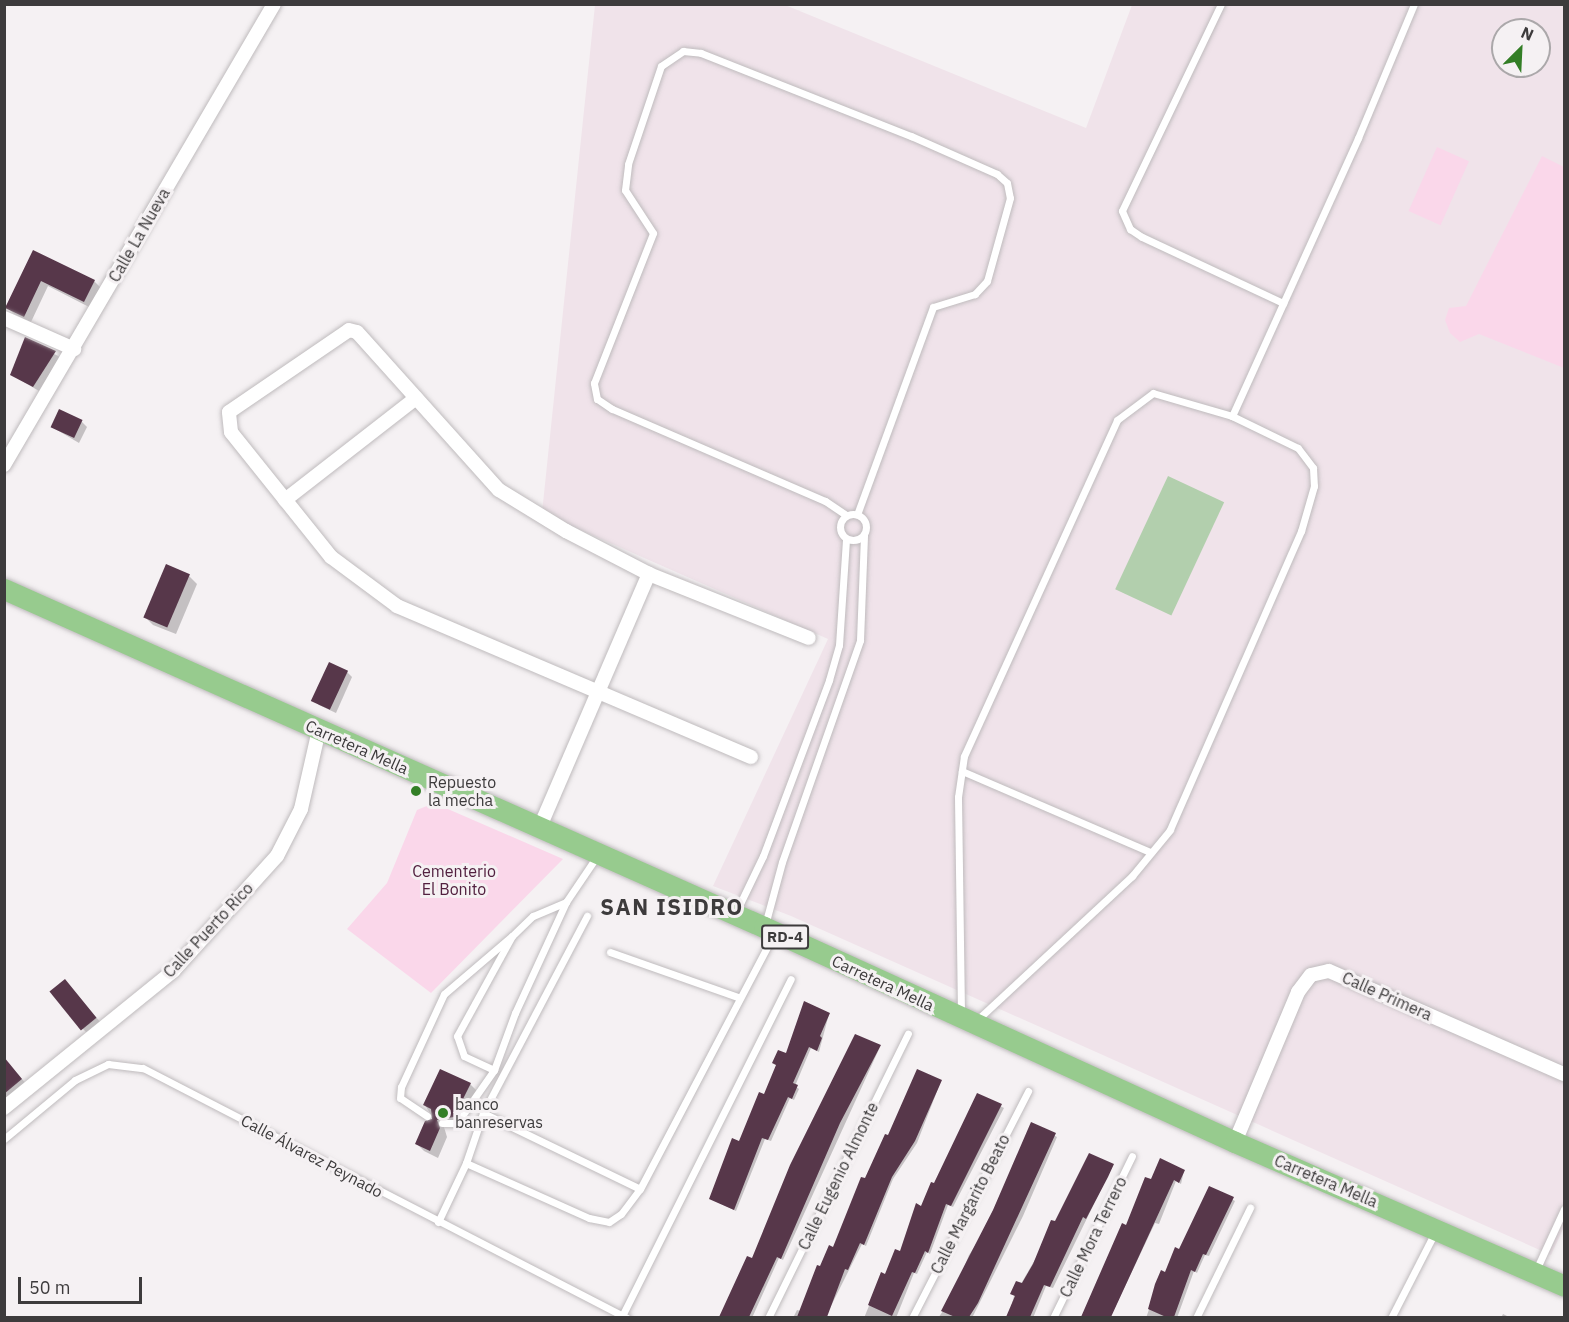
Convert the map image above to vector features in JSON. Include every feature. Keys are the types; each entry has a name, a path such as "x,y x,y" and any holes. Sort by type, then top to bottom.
{"main road":[{"name":"Carretera Mella","path":"4,589 597,856 769,930 1235,1142 1536,1270 1564,1286"}],"street":[{"name":"Calle La Nueva","path":"4,465 274,4"},
{"path":"4,318 74,349"},
{"path":"751,757 602,691 397,606 331,557 231,432 228,412 349,330 357,332 499,490 566,531 649,574 809,638"},
{"path":"285,500 416,398"},
{"path":"539,829 602,691 649,574"},
{"name":"Calle Puerto Rico","path":"4,1108 173,971 277,856 301,808 319,730"},
{"name":"Calle Primera","path":"1235,1142 1298,992 1311,975 1329,971 1564,1074"}],"lane":[{"path":"1221,4 1122,211 1130,229 1142,237 1283,303"},
{"path":"1232,416 1414,4"},
{"path":"466,1162 589,1218 609,1222 621,1214 640,1189 738,997 769,930 782,862 860,640 865,521 857,515 846,515 825,501 612,409 597,399 594,383 653,233 626,189 628,164 661,66 683,51 710,56 911,136 997,174 1007,183 1010,198 987,281 975,294 933,307 857,515"},
{"path":"1154,393 1232,416 1298,448 1313,468 1314,486 1301,531 1170,830 1132,876 967,1022 958,796 964,756 1031,604 1117,420 1154,393"},
{"path":"735,915 763,856 839,645 846,539 839,527 846,515"},
{"path":"846,539 859,539 864,534"},
{"path":"962,771 1150,852"},
{"path":"442,1123 457,1123 494,1070 508,1038 515,1013 566,902 597,856"},
{"path":"427,1116 400,1098 401,1087 444,994 533,916 566,902"},
{"path":"438,1222 466,1162 483,1113 587,916"},
{"path":"494,1070 464,1056 457,1036 512,936"},
{"path":"610,952 738,997"},
{"path":"623,1317 791,979"},
{"name":"Calle Eugenio Almonte","path":"768,1317 908,1034"},
{"name":"Calle Álvarez Peynado","path":"4,1139 75,1080 108,1064 143,1068 623,1317"},
{"name":"Calle Margarito Beato","path":"912,1317 1028,1091"},
{"path":"483,1113 640,1189"},
{"name":"Calle Mora Terrero","path":"1053,1317 1132,1156"},
{"path":"1196,1317 1250,1208"},
{"path":"1536,1270 1564,1209"},
{"path":"1391,1317 1437,1229"}],"shaded area":[{"path":"595,5 785,5 1086,128 1132,5 1564,5 1564,1227 1551,1255 791,916 713,886 828,639 542,513"},
{"path":"1168,476 1224,502 1171,615 1115,589"}],"green space":[{"path":"1437,147 1469,161 1441,225 1409,211"},
{"path":"1542,156 1564,167 1564,368 1479,334 1460,342 1450,333 1445,320 1449,308 1466,306"},
{"name":"Cementerio El Bonito","path":"434,803 563,859 431,993 347,929 387,883 417,810"}],"building":[{"path":"33,250 95,280 84,302 41,281 24,317 5,308"},
{"path":"25,337 56,351 33,387 10,375"},
{"path":"59,409 83,420 74,438 51,427"},
{"path":"166,564 190,574 167,628 143,617"},
{"path":"329,662 348,671 330,710 311,701"},
{"path":"65,979 96,1018 81,1030 49,992"},
{"path":"804,1001 830,1013 820,1036 822,1038 817,1051 809,1047 793,1083 798,1085 792,1099 788,1097 768,1140 762,1138 734,1210 709,1199 732,1138 739,1141 759,1092 764,1094 776,1065 772,1063 778,1050 786,1053"},
{"path":"855,1034 881,1045 840,1123 781,1259 777,1257 749,1317 719,1317 747,1256 752,1258 790,1165"},
{"path":"4,1057 22,1079 4,1094"},
{"name":"banco banreservas","path":"440,1069 471,1083 454,1117 437,1120 440,1128 430,1151 415,1144 425,1121 432,1119 431,1109 423,1105"},
{"path":"917,1069 942,1080 915,1141 892,1177 864,1245 860,1243 848,1270 845,1269 827,1317 797,1317 817,1265 820,1266 829,1245 833,1247 861,1177 865,1178 885,1134 888,1135"},
{"path":"977,1093 1002,1104 951,1206 946,1204 928,1253 925,1251 915,1273 912,1272 892,1316 868,1305 881,1272 885,1274 895,1249 900,1251 916,1203 921,1206 931,1182 934,1183"},
{"path":"1031,1122 1056,1133 978,1303 969,1317 955,1317 941,1311 993,1210"},
{"path":"1089,1153 1114,1164 1108,1177 1086,1219 1083,1217 1050,1287 1044,1285 1030,1317 1006,1317 1015,1296 1010,1294 1016,1281 1022,1283 1033,1264 1051,1220 1055,1221"},
{"path":"1160,1158 1185,1170 1179,1183 1174,1180 1111,1317 1081,1317 1122,1223 1126,1225 1145,1177 1151,1179"},
{"path":"1209,1186 1234,1197 1206,1255 1203,1254 1195,1272 1191,1270 1174,1317 1166,1317 1148,1309 1155,1284 1161,1270 1165,1272 1175,1247 1179,1249"}],"place":[{"name":"Repuesto la mecha","path":"416,791"},
{"name":"banco banreservas","path":"443,1113"}],"district":[{"name":"SAN ISIDRO","path":"672,907"}]}
